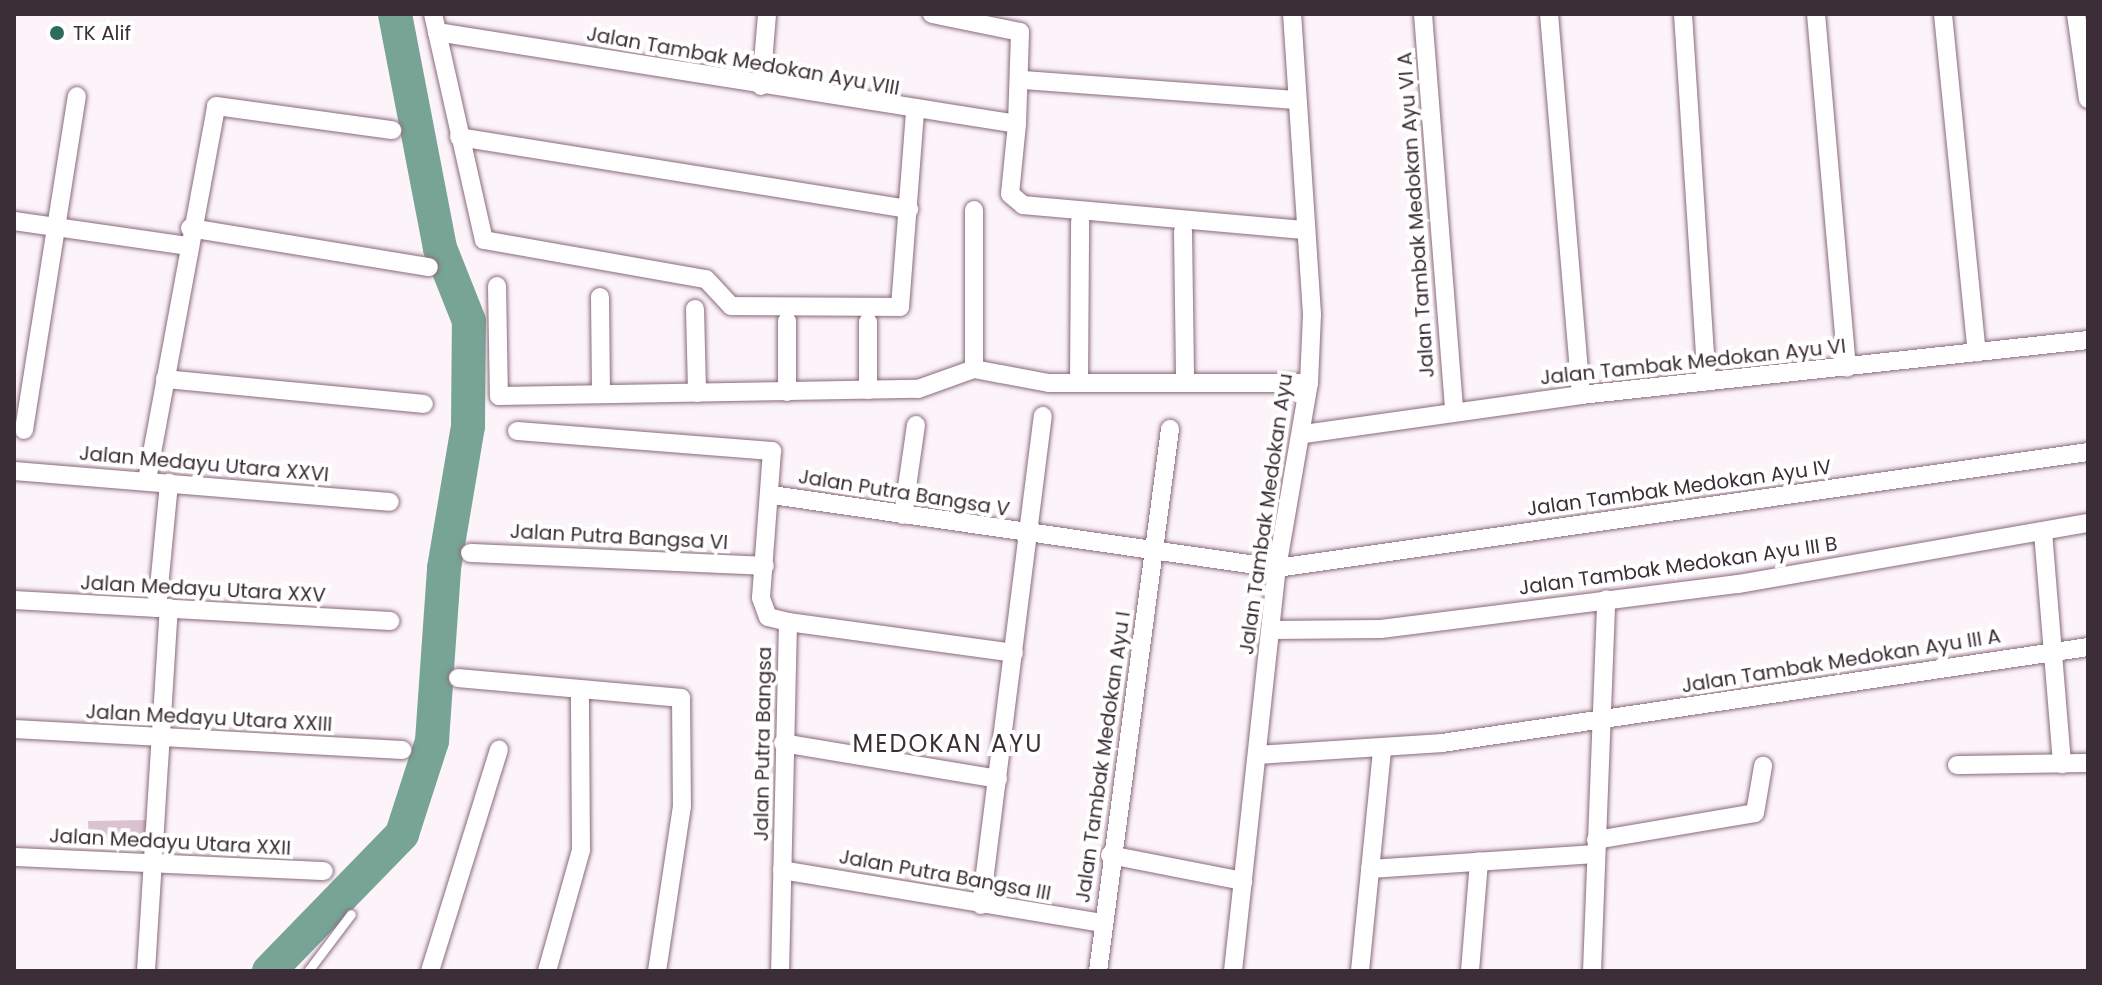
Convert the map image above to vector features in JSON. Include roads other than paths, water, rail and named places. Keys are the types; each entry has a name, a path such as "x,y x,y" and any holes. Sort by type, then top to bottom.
{"street":[{"path":"761,86 767,14"},
{"path":"932,14 1020,32 1022,80 1010,194 1023,205 1303,230"},
{"name":"Jalan Tambak Medokan Ayu","path":"1233,971 1277,568 1304,434 1309,383 1312,314 1293,100 1295,14"},
{"name":"Jalan Tambak Medokan Ayu VI A","path":"1423,14 1454,412"},
{"path":"1549,14 1581,395"},
{"path":"1683,14 1707,381"},
{"path":"1816,14 1847,368"},
{"path":"1943,14 1977,352"},
{"path":"2076,14 2088,99"},
{"path":"435,23 484,240 706,279 731,306 900,307 915,112"},
{"name":"Jalan Tambak Medokan Ayu VIII","path":"435,23 761,86 915,112 1017,124"},
{"path":"1022,80 1293,100"},
{"path":"24,430 77,96"},
{"path":"147,480 189,237 216,106 392,130"},
{"path":"459,137 909,209"},
{"path":"974,210 974,369"},
{"path":"14,221 56,228 189,237 429,267"},
{"path":"1079,383 1080,221"},
{"path":"1183,231 1185,383"},
{"path":"497,286 499,396 918,389 974,369 1079,383 1309,383"},
{"path":"600,297 601,394"},
{"path":"695,309 697,393"},
{"path":"787,321 787,392"},
{"path":"868,322 868,390"},
{"name":"Jalan Tambak Medokan Ayu VI","path":"1304,434 1581,395 2088,340"},
{"path":"165,379 424,404"},
{"path":"981,905 1043,416"},
{"path":"903,515 916,425"},
{"name":"Jalan Tambak Medokan Ayu I","path":"1098,971 1110,855 1170,429"},
{"name":"Jalan Putra Bangsa","path":"517,431 765,445 773,456 763,610 788,622 780,971"},
{"name":"Jalan Tambak Medokan Ayu IV","path":"1155,550 1277,568 2088,452"},
{"name":"Jalan Medayu Utara XXVI","path":"14,471 390,502"},
{"path":"146,971 162,738 163,608 169,483"},
{"name":"Jalan Putra Bangsa V","path":"772,495 1029,535 1155,550"},
{"name":"Jalan Tambak Medokan Ayu III B","path":"1271,630 1381,629 1606,599 2088,523"},
{"path":"2043,532 2062,764"},
{"name":"Jalan Putra Bangsa VI","path":"470,553 765,566"},
{"path":"1592,971 1606,599"},
{"name":"Jalan Medayu Utara XXV","path":"14,600 390,621"},
{"path":"788,622 1014,653"},
{"name":"Jalan Tambak Medokan Ayu III A","path":"1258,755 1382,750 2088,647"},
{"path":"458,678 580,692 675,694 683,705 682,806 657,971"},
{"path":"547,971 581,850 580,692"},
{"name":"Jalan Medayu Utara XXIII","path":"14,729 402,750"},
{"path":"783,743 998,779"},
{"path":"430,971 499,750"},
{"path":"1360,971 1382,750"},
{"path":"1957,765 2088,763"},
{"path":"1370,869 1479,861 1596,847 1755,813 1763,766"},
{"path":"1110,855 1243,881"},
{"name":"Jalan Medayu Utara XXII","path":"14,857 324,871"},
{"path":"1470,971 1479,861"},
{"name":"Jalan Putra Bangsa III","path":"782,870 1102,923"}],"lane":[{"path":"308,971 351,914"}],"waterway":[{"path":"269,971 402,834 432,741 444,568 468,426 469,321 440,248 395,14"}],"place":[{"name":"TK Alif","path":"57,33"}],"district":[{"name":"MEDOKAN AYU","path":"948,744"}]}
